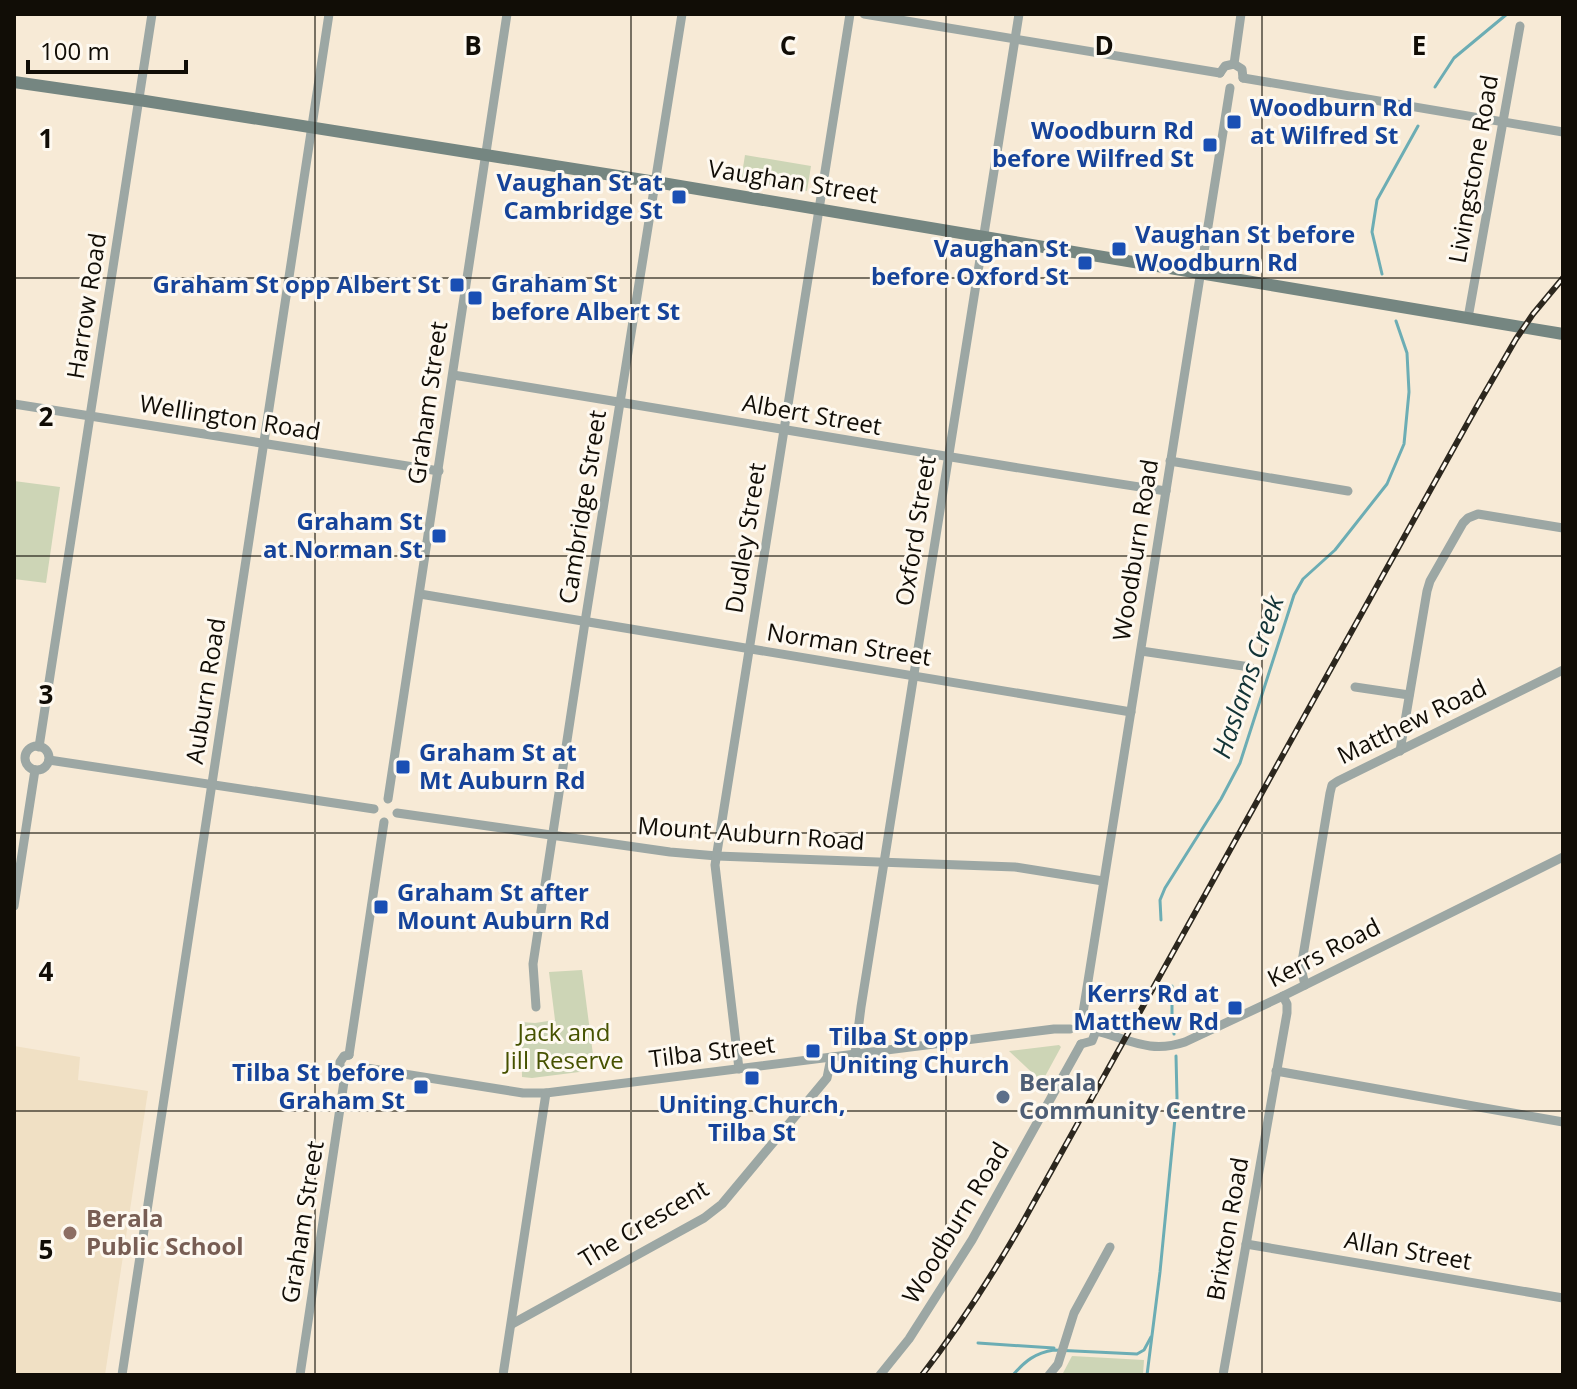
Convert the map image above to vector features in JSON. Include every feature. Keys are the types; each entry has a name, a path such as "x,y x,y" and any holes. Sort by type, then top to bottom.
{"main road":[{"name":"Vaughan Street","path":"14,82 656,182 1563,334"}],"street":[{"name":"Harrow Road","path":"39,747 152,14"},
{"name":"Auburn Road","path":"122,1375 329,14"},
{"name":"Graham Street","path":"388,799 507,14"},
{"name":"Cambridge Street","path":"536,1007 533,964 682,14"},
{"name":"Dudley Street","path":"739,1069 715,865 850,14"},
{"path":"864,14 1220,73"},
{"name":"Oxford Street","path":"855,1054 1019,14"},
{"path":"1234,64 1241,14"},
{"name":"Livingstone Road","path":"1468,318 1520,26"},
{"path":"1234,64 1242,69 1243,78 1238,86 1230,88 1221,82 1220,73 1225,66 1234,64"},
{"path":"1243,78 1563,132"},
{"name":"Woodburn Road","path":"1082,1019 1230,88"},
{"name":"Albert Street","path":"453,375 948,458 1166,491"},
{"name":"Wellington Road","path":"14,404 439,471"},
{"path":"1170,461 1348,491"},
{"path":"1400,751 1430,581 1463,523 1473,515 1494,516 1563,528"},
{"name":"Norman Street","path":"420,594 1131,712"},
{"path":"1141,651 1250,667"},
{"name":"Matthew Road","path":"1305,985 1301,968 1331,789 1338,781 1563,670"},
{"path":"1355,687 1409,695"},
{"path":"39,747 47,752 49,760 45,767 35,770 28,766 25,757 30,749 39,747"},
{"path":"14,755 25,757"},
{"path":"49,760 374,809"},
{"path":"14,906 35,770"},
{"path":"388,799 395,804 397,813 393,820 384,822 376,818 374,809 378,801 388,799"},
{"name":"Mount Auburn Road","path":"397,813 670,852 1015,867 1103,881"},
{"path":"349,1055 384,822"},
{"name":"Kerrs Road","path":"1096,1031 1142,1046 1168,1046 1185,1042 1563,857"},
{"name":"Brixton Road","path":"1223,1375 1287,1013 1283,996"},
{"path":"1082,1019 1093,1023 1096,1031 1092,1041 1081,1044 1074,1041 1070,1029 1074,1022 1082,1019"},
{"name":"Tilba Street","path":"360,1067 523,1093 546,1093 1070,1029"},
{"name":"Woodburn Road","path":"880,1375 909,1339 964,1253 1081,1044"},
{"path":"349,1055 358,1060 360,1067 353,1076 345,1075 340,1070 340,1062 349,1055"},
{"name":"The Crescent","path":"512,1324 704,1218 722,1204 827,1078 831,1058"},
{"path":"1276,1071 1563,1122"},
{"name":"Graham Street","path":"300,1375 345,1075"},
{"path":"503,1375 546,1093"},
{"name":"Allan Street","path":"1246,1244 1563,1298"},
{"path":"1049,1375 1054,1371 1064,1348 1074,1313 1110,1247"}],"shaded area":[{"name":"Berala Public School","path":"14,1046 80,1057 78,1080 148,1091 105,1375 14,1375"}],"green space":[{"path":"745,155 811,166 807,191 741,180"},
{"path":"14,481 60,487 46,583 14,579"},
{"name":"Jack and Jill Reserve","path":"582,970 595,1070 522,1077 521,1022 555,1020 549,972"},
{"path":"1061,1047 1042,1082 1009,1051"},
{"path":"1072,1356 1144,1360 1143,1375 1062,1375"}],"waterway":[{"path":"1435,87 1454,58 1507,14"},
{"path":"1382,274 1372,232 1377,200 1418,126"},
{"name":"Haslams Creek","path":"1161,920 1160,900 1165,888 1240,763 1294,595 1303,579 1335,550 1387,484 1404,444 1409,392 1407,353 1396,321"},
{"name":"Haslams Creek","path":"1172,986 1174,1034"},
{"name":"Haslams Creek","path":"1147,1375 1177,1098 1176,1056"},
{"path":"1013,1375 1031,1358 1047,1351 1137,1354 1144,1350 1151,1337"},
{"path":"978,1343 1054,1348"}],"railway":[{"path":"922,1375 963,1319 1012,1240 1516,339 1563,278"}],"place":[{"name":"Woodburn Rd at Wilfred St","path":"1234,122"},
{"name":"Woodburn Rd before Wilfred St","path":"1210,145"},
{"name":"Vaughan St at Cambridge St","path":"679,197"},
{"name":"Vaughan St before Woodburn Rd","path":"1119,249"},
{"name":"Vaughan St before Oxford St","path":"1085,263"},
{"name":"Graham St opp Albert St","path":"457,285"},
{"name":"Graham St before Albert St","path":"475,298"},
{"name":"Graham St at Norman St","path":"439,536"},
{"name":"Graham St at Mt Auburn Rd","path":"403,767"},
{"name":"Graham St after Mount Auburn Rd","path":"381,907"},
{"name":"Kerrs Rd at Matthew Rd","path":"1235,1008"},
{"name":"Tilba St opp Uniting Church","path":"813,1051"},
{"name":"Uniting Church, Tilba St","path":"752,1078"},
{"name":"Tilba St before Graham St","path":"421,1087"},
{"name":"Berala Community Centre","path":"1003,1097"},
{"name":"Berala Public School","path":"70,1233"}]}
